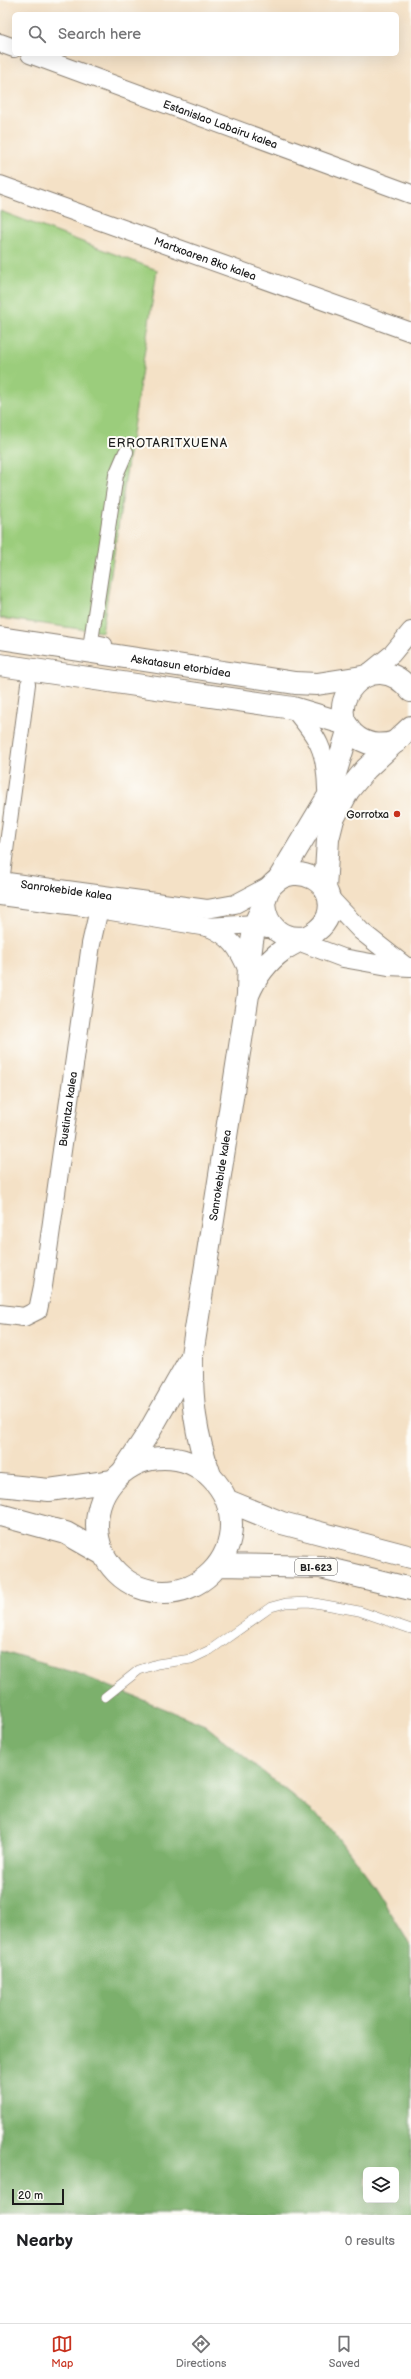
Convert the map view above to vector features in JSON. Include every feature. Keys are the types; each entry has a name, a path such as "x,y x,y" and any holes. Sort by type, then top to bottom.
{"main road":[{"name":"Askatasun etorbidea","path":"0,638 295,683 317,684 377,673 387,674 397,678 411,690"},
{"path":"0,665 293,708 347,726"},
{"path":"364,676 353,684 345,698 343,714 347,726 356,736 375,745 407,731"},
{"path":"248,995 248,971 255,924 272,888 328,797 347,726"},
{"path":"248,995 262,969 292,937 316,932 328,916 328,839 333,819 348,791 366,769 407,731"},
{"path":"292,937 267,920 272,888 290,873 310,876 327,893"},
{"name":"Sanrokebide kalea","path":"192,1355 248,995"},
{"path":"192,1355 192,1397 200,1450 210,1475"},
{"path":"0,1485 49,1490 118,1476 145,1460 168,1458 191,1463 210,1475 220,1487 228,1501 232,1523 229,1545 219,1565 202,1581 181,1591 158,1593 136,1586 116,1573 103,1554 96,1529 100,1504 118,1476 149,1432 192,1355"},
{"path":"228,1501 282,1523 411,1557"},
{"path":"0,1515 66,1533 103,1554"},
{"name":"BI-623","path":"219,1565 322,1567 411,1589"}],"street":[{"path":"0,43 12,47"},
{"name":"Estanislao Labairu kalea","path":"35,56 411,194"},
{"name":"Martxoaren 8ko kalea","path":"0,185 411,332"},
{"path":"105,644 91,641 116,475 126,452"},
{"path":"364,676 392,654 411,631"},
{"path":"2,878 28,684"},
{"path":"293,708 314,733 324,752 328,797"},
{"name":"Sanrokebide kalea","path":"2,878 207,909 235,904 272,888"},
{"path":"327,893 361,931 408,966"},
{"name":"Sanrokebide kalea","path":"0,896 99,909 207,927 255,924"},
{"name":"Bustintza kalea","path":"0,1314 24,1317 38,1310 43,1286 90,951 99,909"},
{"path":"255,924 292,937 343,958 388,966 408,966"},
{"path":"207,927 224,934 236,944 248,971"}],"lane":[{"path":"105,1697 139,1670 157,1664 191,1659 210,1650 272,1607 286,1603 309,1602 359,1611 411,1629"}],"green space":[{"path":"0,211 157,270 102,632 0,618"},
{"path":"0,1651 79,1674 205,1725 330,1826 368,1877 411,1946 411,2215 0,2215"}],"place":[{"name":"Gorrotxa","path":"397,814"}],"district":[{"name":"ERROTARITXUENA","path":"168,443"}]}
